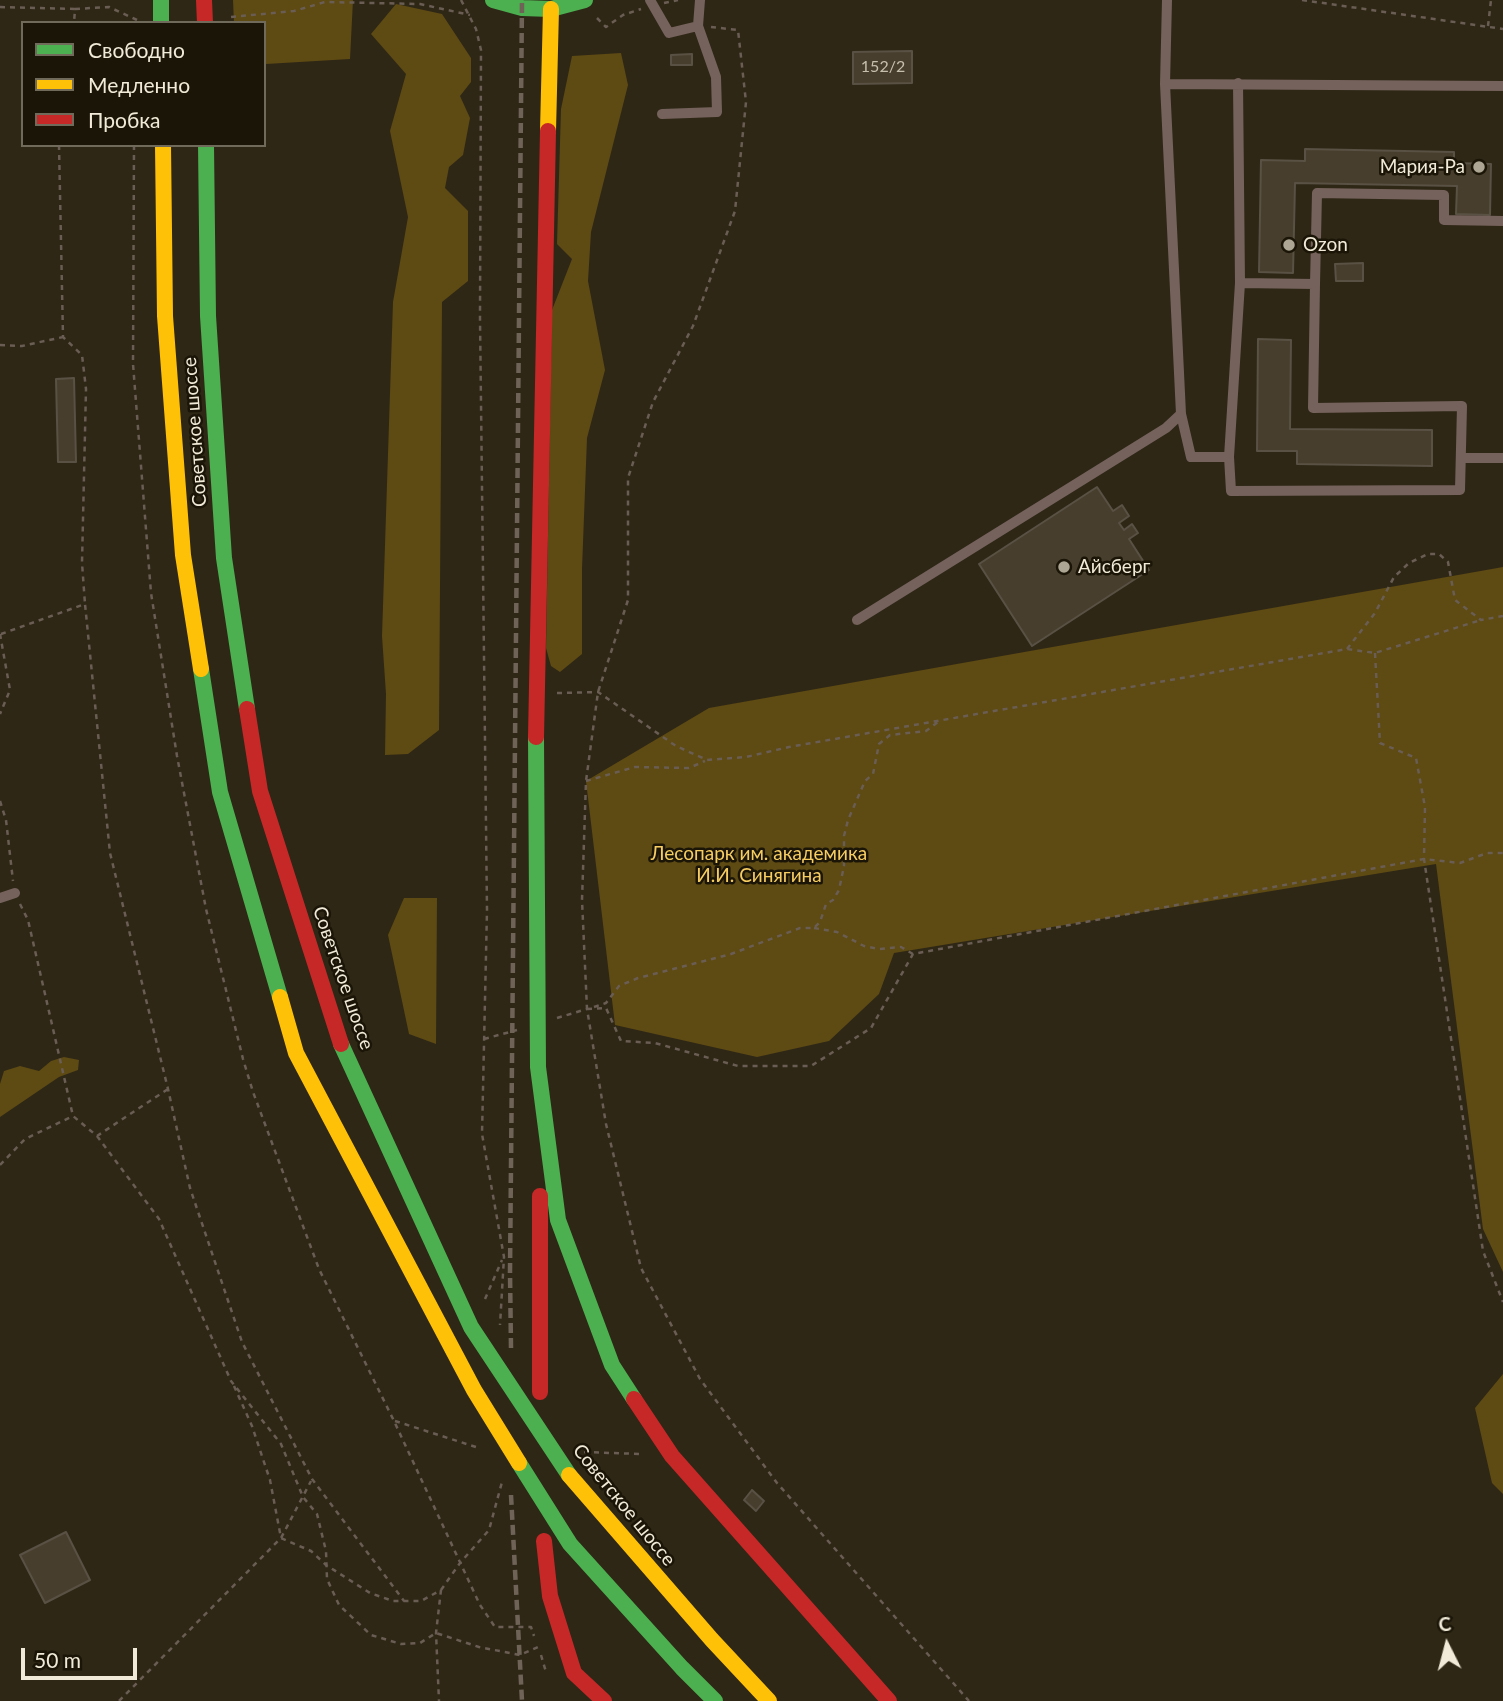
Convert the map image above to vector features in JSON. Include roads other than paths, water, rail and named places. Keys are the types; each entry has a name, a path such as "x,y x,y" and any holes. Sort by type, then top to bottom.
{"main road":[{"path":"161,0 161,21"},
{"path":"204,0 205,21"},
{"path":"493,0 522,8 551,9 583,1"},
{"path":"540,1392 536,694 551,9"},
{"name":"Советское шоссе","path":"163,147 165,316 183,555 220,792 296,1053 474,1390 570,1544 715,1701"},
{"name":"Советское шоссе","path":"206,147 208,316 224,558 260,791 336,1034 471,1327 576,1485 769,1701"},
{"path":"538,1067 558,1220 611,1365 671,1456 889,1701"},
{"path":"544,1541 550,1596 574,1673 604,1701"}],"lane":[{"path":"662,114 717,112 716,77 698,26 700,0"},
{"path":"1167,0 1165,84 1181,414 1191,457 1229,457"},
{"path":"652,2 668,33 698,26"},
{"path":"1238,83 1240,283 1229,457 1231,491 1460,489 1462,406 1313,408 1317,193 1444,195 1444,220 1503,221"},
{"path":"1165,84 1503,86"},
{"path":"1240,283 1315,284"},
{"path":"856,620 1166,428 1181,414"},
{"path":"1461,458 1503,458"},
{"path":"0,898 15,893"}],"railway":[{"path":"511,1348 522,0"},
{"path":"511,1495 522,1701"}],"place":[{"name":"Мария-Ра","path":"1479,167"},
{"name":"Ozon","path":"1289,245"},
{"name":"Айсберг","path":"1064,567"}],"park label":[{"name":"Лесопарк им. академика И.И. Синягина","path":"759,865"}]}
